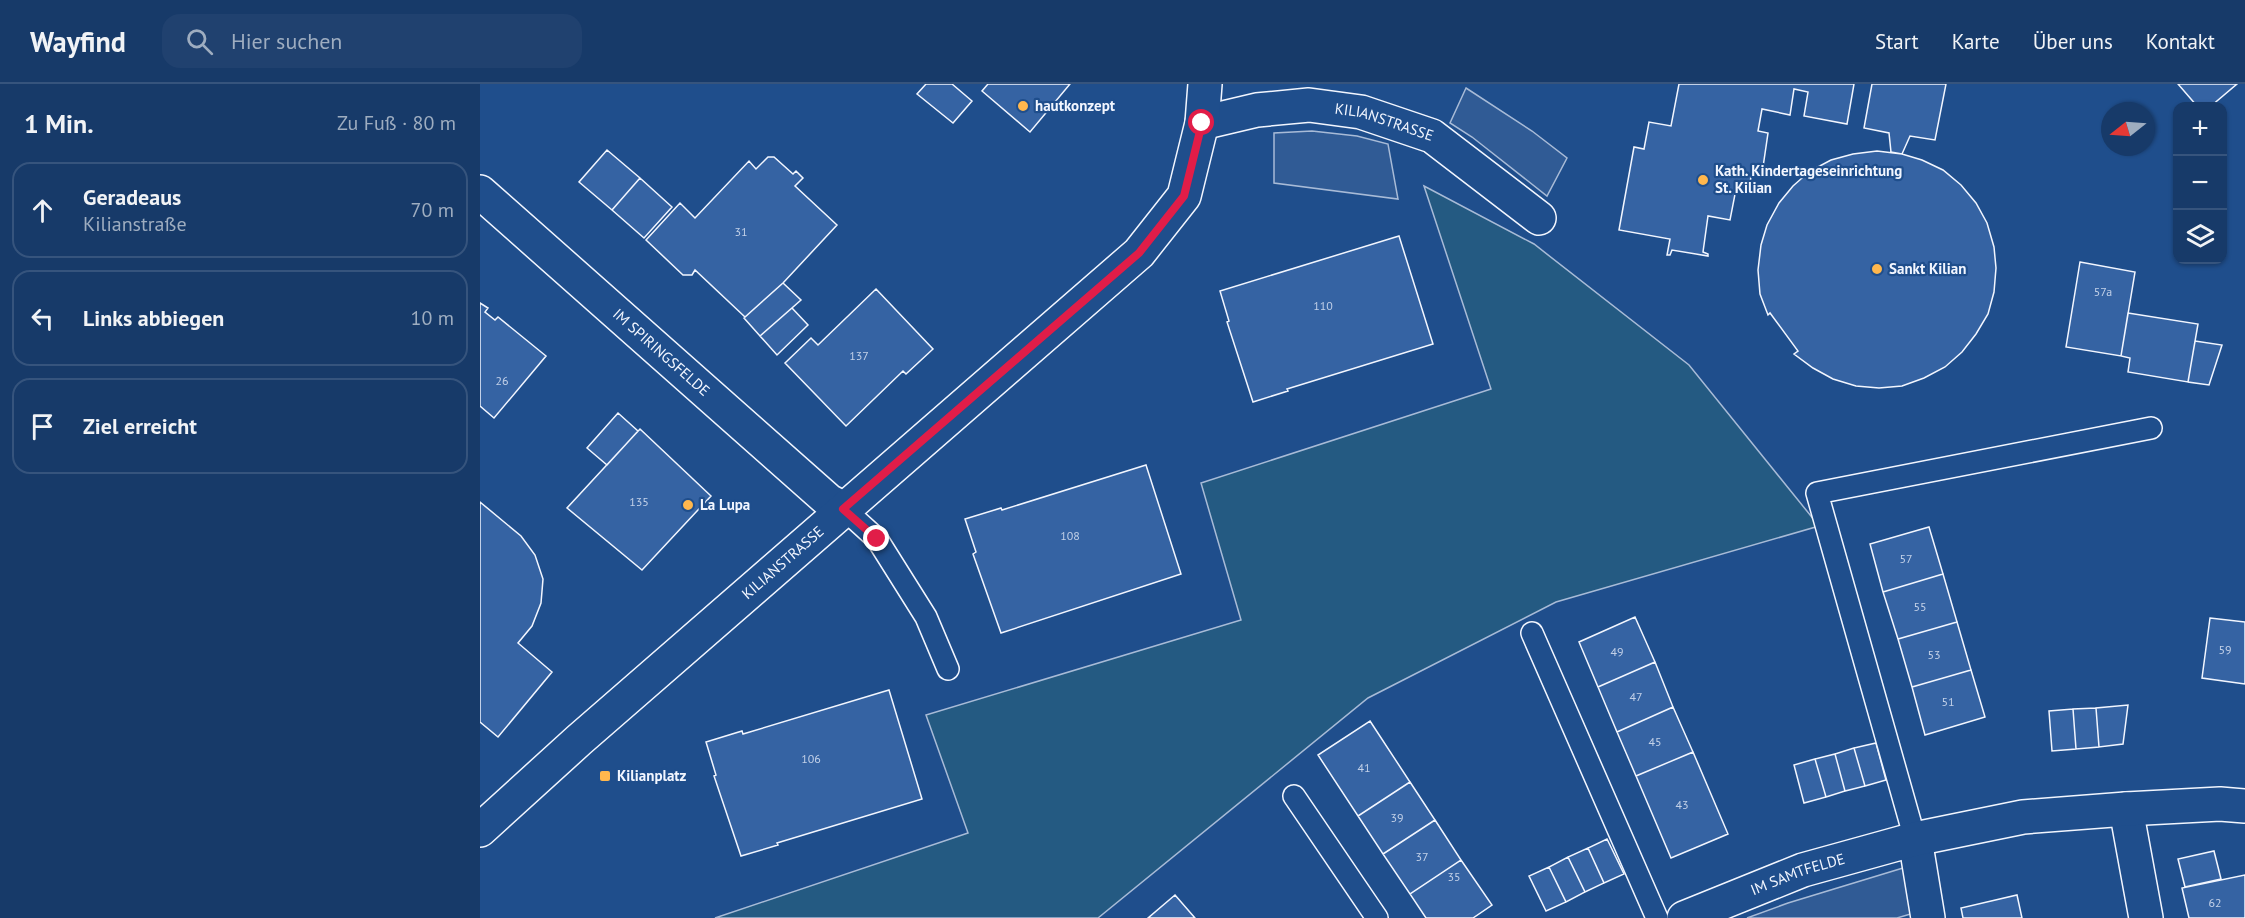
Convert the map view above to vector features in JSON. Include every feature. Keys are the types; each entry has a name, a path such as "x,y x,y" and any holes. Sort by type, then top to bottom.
{"street":[{"name":"KILIANSTRASSE","path":"480,830 579,740 1139,253 1184,196 1202,123 1205,84"},
{"name":"KILIANSTRASSE","path":"1202,123 1257,110 1309,105 1361,112 1432,136 1539,218"},
{"name":"IM SPIRINGSFELDE","path":"480,192 829,501 843,509"},
{"name":"IM SAMTFELDE","path":"1684,918 1803,870 1915,839 2024,817 2220,804 2245,806"},
{"path":"2126,809 2146,918"},
{"path":"1915,839 1928,918"}],"lane":[{"path":"1915,839 1817,493 2151,428"},
{"path":"843,509 877,539 926,617 948,669"},
{"path":"1532,633 1657,918"},
{"path":"1294,796 1377,918"}],"shaded area":[{"path":"1466,88 1532,131 1567,158 1547,196 1472,137 1450,123"},
{"path":"1312,131 1357,136 1388,144 1398,199 1274,183 1274,133"},
{"path":"1424,186 1534,244 1689,365 1819,526 1556,602 1368,698 1098,918 715,918 968,833 926,715 1241,620 1201,483 1491,389"},
{"path":"1903,868 1914,913 1897,918 1747,918 1788,903"}],"building":[{"path":"926,84 952,84 972,101 953,123 917,94"},
{"path":"988,84 1070,84 1030,132 982,91"},
{"path":"1679,84 1854,84 1847,124 1804,116 1808,92 1794,89 1790,115 1762,109 1758,131 1768,133 1763,167 1751,176 1749,191 1736,189 1730,220 1708,216 1703,252 1708,256 1672,250 1670,255 1667,255 1670,239 1619,230 1634,147 1644,149 1649,122 1671,126"},
{"path":"1872,84 1946,84 1935,140 1910,136 1902,154 1891,152 1889,133 1864,128"},
{"path":"2178,84 2237,84 2216,102 2194,102"},
{"path":"607,150 640,178 612,210 579,182"},
{"name":"Sankt Kilian","path":"1877,151 1902,154 1922,160 1943,170 1961,185 1976,203 1987,223 1994,247 1996,268 1994,292 1988,314 1962,352 1945,367 1924,378 1902,386 1879,388 1856,386 1833,379 1794,354 1798,351 1770,313 1768,315 1760,294 1758,270 1761,245 1767,225 1779,203 1793,186 1810,171 1831,160"},
{"path":"768,157 774,157 793,174 796,171 803,178 795,186 837,225 783,283 745,317 695,270 692,275 683,275 646,240 680,203 695,218 749,161 756,169"},
{"path":"640,178 672,207 644,238 612,210"},
{"path":"1399,236 1433,344 1287,389 1288,391 1253,402 1227,322 1229,321 1220,291"},
{"path":"2080,262 2135,272 2121,356 2066,347"},
{"path":"783,283 801,300 760,336 744,318"},
{"path":"876,289 933,349 906,374 903,371 846,426 785,363 811,338 818,345"},
{"path":"480,303 488,308 485,312 495,320 498,317 546,356 494,418 480,406"},
{"path":"792,308 808,325 777,355 760,336"},
{"path":"2128,313 2198,324 2188,382 2128,372 2130,358 2121,356"},
{"path":"2195,341 2222,345 2209,385 2188,382"},
{"path":"618,413 638,431 607,465 587,448"},
{"path":"640,429 711,496 642,570 567,508"},
{"path":"1146,465 1181,574 1001,633 973,554 976,552 965,519 1001,508 1002,510"},
{"path":"480,502 521,536 535,555 543,579 541,603 532,626 518,643 552,672 498,737 480,722"},
{"path":"1929,527 1943,574 1883,592 1870,544"},
{"path":"1943,574 1957,622 1898,639 1883,592"},
{"path":"1635,617 1655,662 1598,687 1579,642"},
{"path":"2210,618 2245,622 2245,684 2202,678"},
{"path":"1957,622 1971,670 1912,687 1898,639"},
{"path":"1655,662 1673,707 1617,732 1598,687"},
{"path":"1971,670 1985,717 1925,735 1912,687"},
{"path":"889,690 922,799 741,856 714,776 716,775 706,742 742,731 743,734"},
{"path":"2128,705 2123,744 2099,747 2096,708"},
{"path":"1673,707 1693,752 1636,776 1617,732"},
{"path":"2096,708 2099,747 2076,749 2073,709"},
{"path":"2073,709 2076,749 2052,751 2049,711"},
{"path":"1370,721 1410,782 1358,816 1318,755"},
{"path":"1876,743 1886,780 1865,786 1854,748"},
{"path":"1854,748 1865,786 1845,791 1835,754"},
{"path":"1693,752 1728,834 1671,858 1636,776"},
{"path":"1835,754 1845,791 1826,797 1815,759"},
{"path":"1815,759 1826,797 1804,803 1794,765"},
{"path":"1410,782 1435,820 1383,854 1358,816"},
{"path":"1435,820 1461,860 1410,894 1383,854"},
{"path":"1607,839 1624,874 1604,883 1588,848"},
{"path":"1588,848 1604,883 1585,892 1568,857"},
{"path":"2214,851 2221,879 2185,887 2178,859"},
{"path":"1568,857 1585,892 1566,902 1549,867"},
{"path":"1461,860 1492,905 1473,918 1426,918 1410,894"},
{"path":"1549,867 1566,902 1546,911 1529,876"},
{"path":"2245,875 2245,918 2189,918 2182,888"},
{"path":"1175,895 1195,918 1148,918"},
{"path":"2017,895 2022,918 1963,918 1961,908"}],"place":[{"name":"hautkonzept","path":"1023,106"},
{"name":"Kath. Kindertageseinrichtung St. Kilian","path":"1703,180"},
{"name":"Sankt Kilian","path":"1877,269"},
{"name":"La Lupa","path":"688,505"},
{"name":"Kilianplatz","path":"605,776"}],"route":[{"path":"877,539 843,509 1139,253 1184,196 1202,123"}]}
